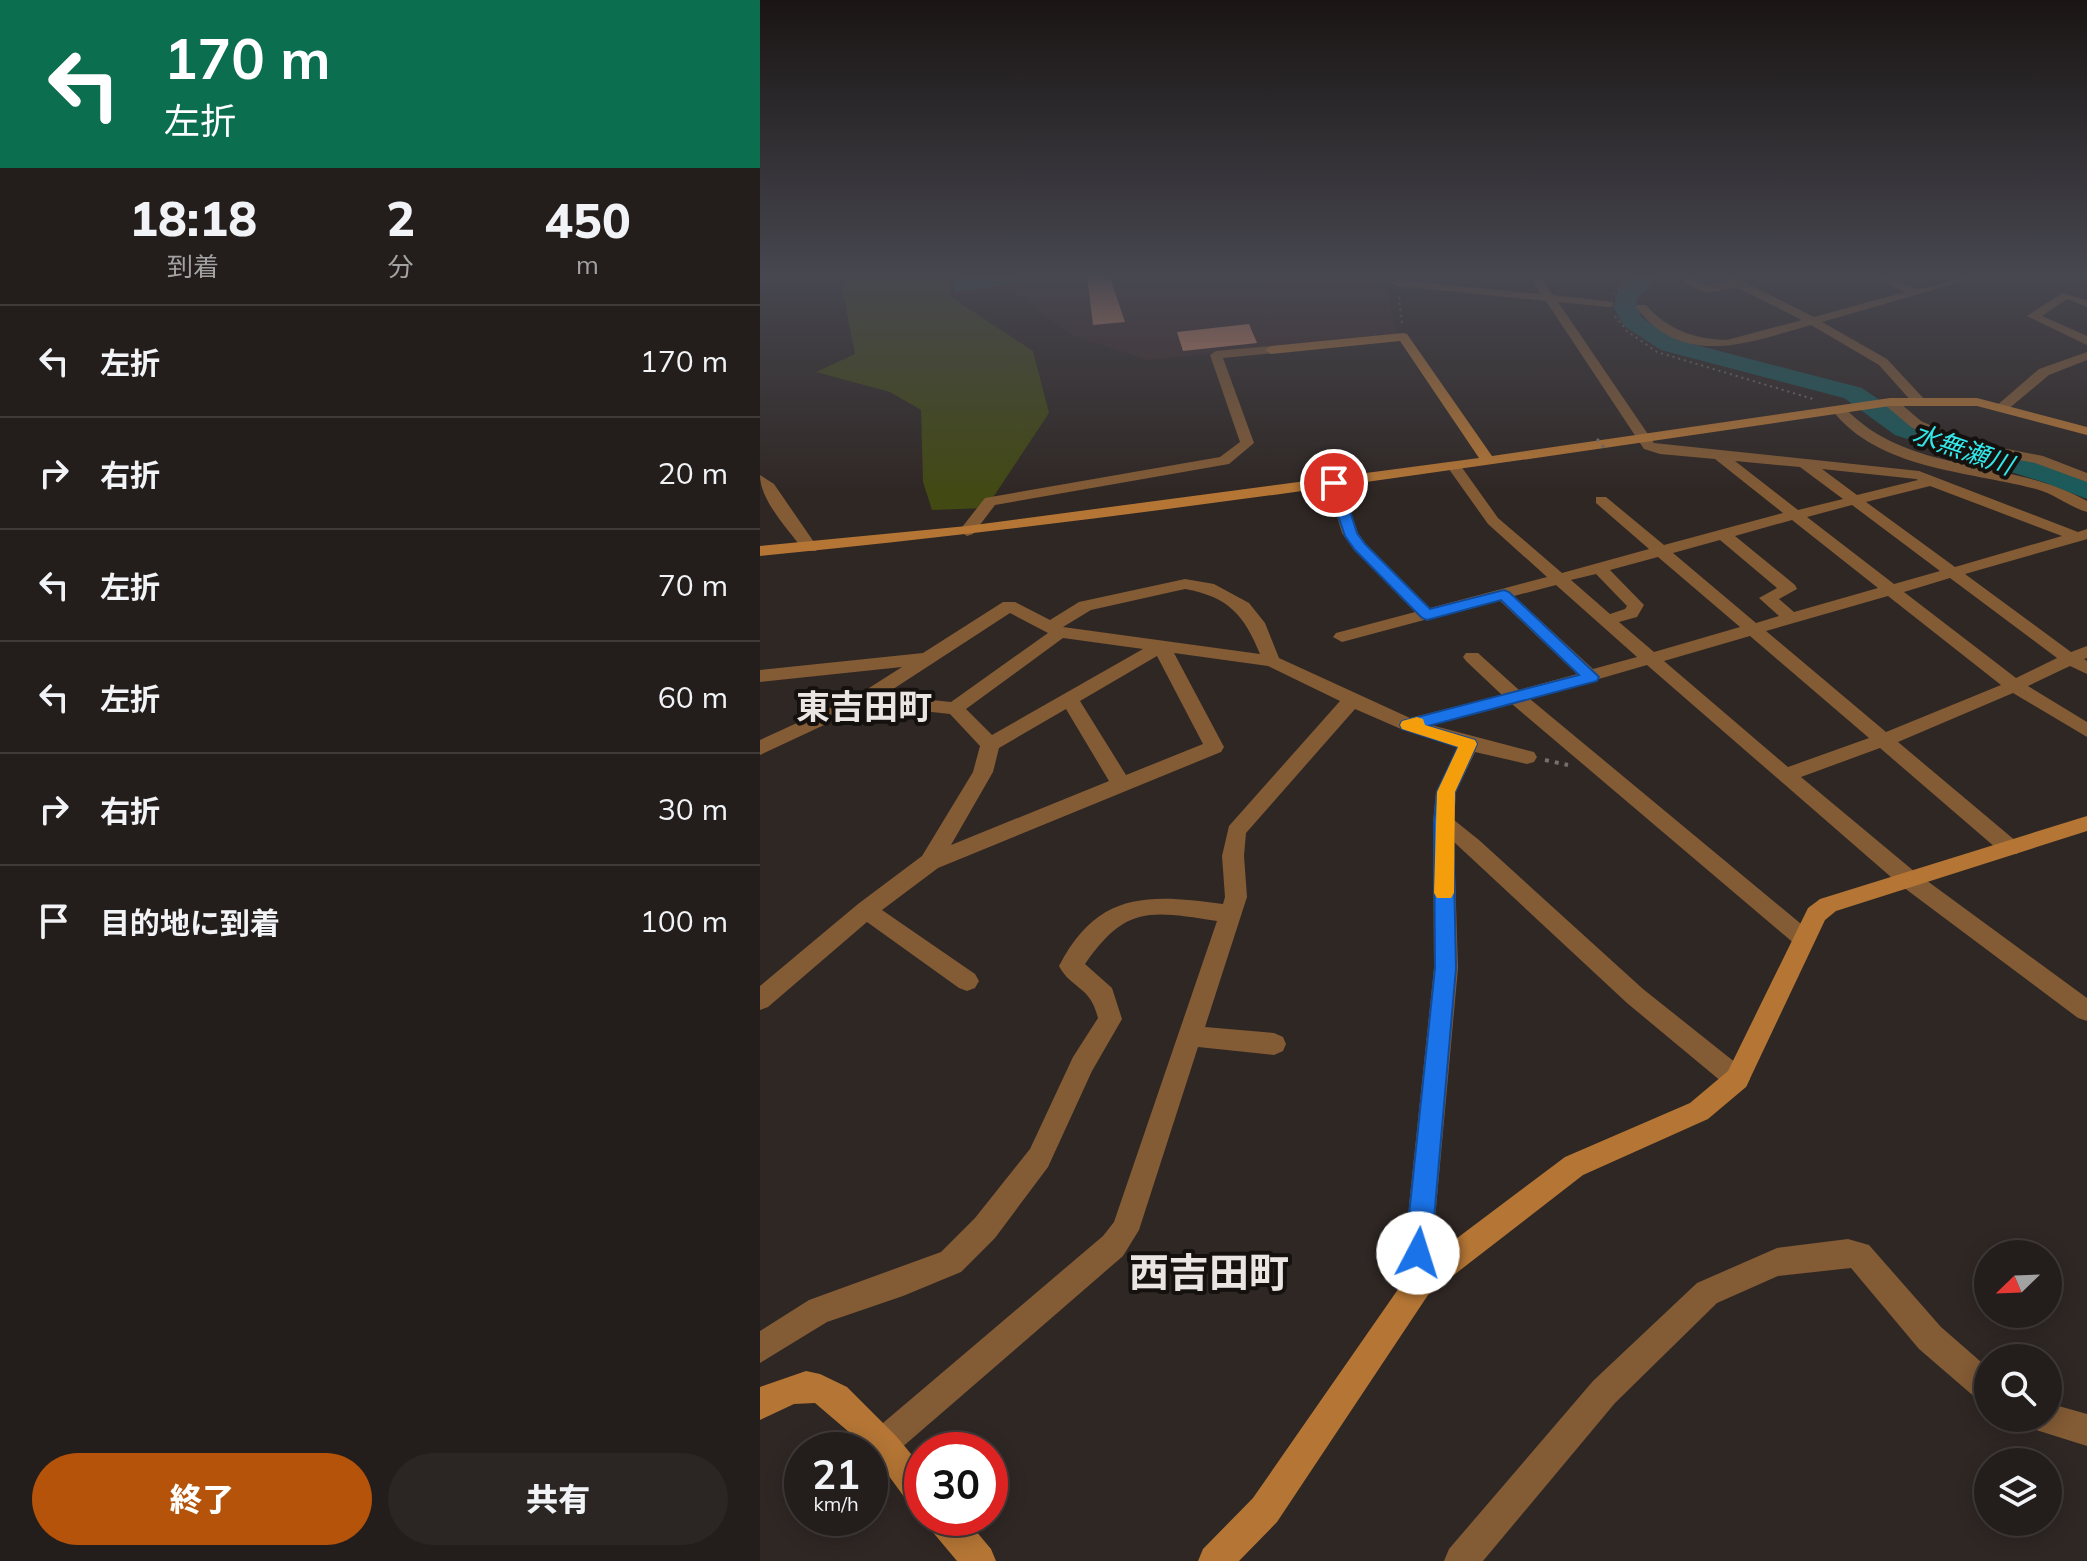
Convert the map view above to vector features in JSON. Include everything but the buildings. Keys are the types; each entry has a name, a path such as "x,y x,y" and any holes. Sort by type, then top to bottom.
{"street":[{"path":"967,531 990,501 1224,461 1247,443 1216,355 1293,348"},
{"path":"1410,348 1487,459"},
{"path":"1582,348 1642,439 1660,450 1919,475 2082,536"},
{"path":"1859,348 1883,362 1918,400"},
{"path":"2002,407 2044,372 2087,356"},
{"path":"1890,402 1916,424 1962,445 2083,470"},
{"path":"760,552 967,531 1334,483 1890,402 1977,402 2087,431"},
{"path":"1839,410 1854,426 1901,451 1973,472 2044,486 2087,507"},
{"path":"1720,456 2014,686 2087,731"},
{"path":"1804,463 2070,659 2087,668"},
{"path":"1453,465 1493,521 1786,775 1907,878 2087,1011"},
{"path":"2044,486 2083,470"},
{"path":"760,479 769,487 810,548"},
{"path":"1342,637 1931,481"},
{"path":"1334,483 1355,540 1427,615"},
{"path":"1601,500 2010,848"},
{"path":"1724,535 1789,589 1767,598 1791,618"},
{"path":"1408,725 1654,660 2082,536"},
{"path":"1600,569 1636,605 1631,613 1608,620"},
{"path":"955,708 1085,606 1185,584 1208,588 1243,607 1256,623 1272,661"},
{"path":"1504,595 1591,677"},
{"path":"760,748 865,699 1009,606 1055,629 1272,661 1408,725 1469,744 1527,757"},
{"path":"930,862 983,772 990,745 1161,646"},
{"path":"760,1000 866,910 930,862 1214,747 1161,646"},
{"path":"1786,775 1884,740 2014,686 2087,651"},
{"path":"1472,657 1566,742 1611,774 1804,939"},
{"path":"760,676 926,658"},
{"path":"865,699 955,708 990,745"},
{"path":"1070,700 1121,784"},
{"path":"888,1439 1113,1246 1125,1230 1236,897 1233,856 1236,831 1352,700"},
{"path":"1429,1276 1418,1253 1446,968 1443,823 1446,792 1469,744"},
{"path":"1443,823 1472,845 1635,996 1737,1079"},
{"path":"1215,1561 1265,1510 1407,1299 1429,1276 1574,1166 1699,1111 1717,1099 1737,1079 1816,914 1828,905 1907,878 2087,823"},
{"path":"760,1348 819,1310 951,1262 985,1228 1039,1158 1082,1065 1110,1019 1104,995 1071,966 1098,929 1109,920 1146,905 1231,914"},
{"path":"866,910 967,981"},
{"path":"1189,1036 1274,1044"},
{"path":"1461,1561 1604,1392 1707,1293 1777,1262 1848,1253 1859,1255 1930,1338 1974,1376"},
{"path":"760,1404 789,1390 808,1386 826,1391 845,1405 869,1432"},
{"path":"2062,1423 2087,1430"},
{"path":"888,1453 904,1472"},
{"path":"958,1536 979,1561"}],"path":[{"path":"1649,348 1686,364 1785,390 1839,410"},
{"path":"1597,439 1607,451"}],"shaded area":[{"path":"1111,348 1264,348 1148,360"}],"green space":[{"path":"854,348 1028,348 1033,351 1049,413 986,508 932,510 923,482 921,410 890,392 816,372 855,354"}],"waterway":[{"name":"水無瀬川","path":"1680,348 1853,393 1904,429 2053,476 2087,491"}],"slow traffic":[{"path":"1417,723 1408,725 1469,744 1446,792 1444,893"}],"district":[{"name":"東吉田町","path":"864,706"},
{"name":"西吉田町","path":"1209,1272"}],"route":[{"path":"1334,483 1350,533 1427,615 1504,595 1591,677 1408,725 1469,744 1446,792 1443,823 1446,968 1418,1253"}]}
